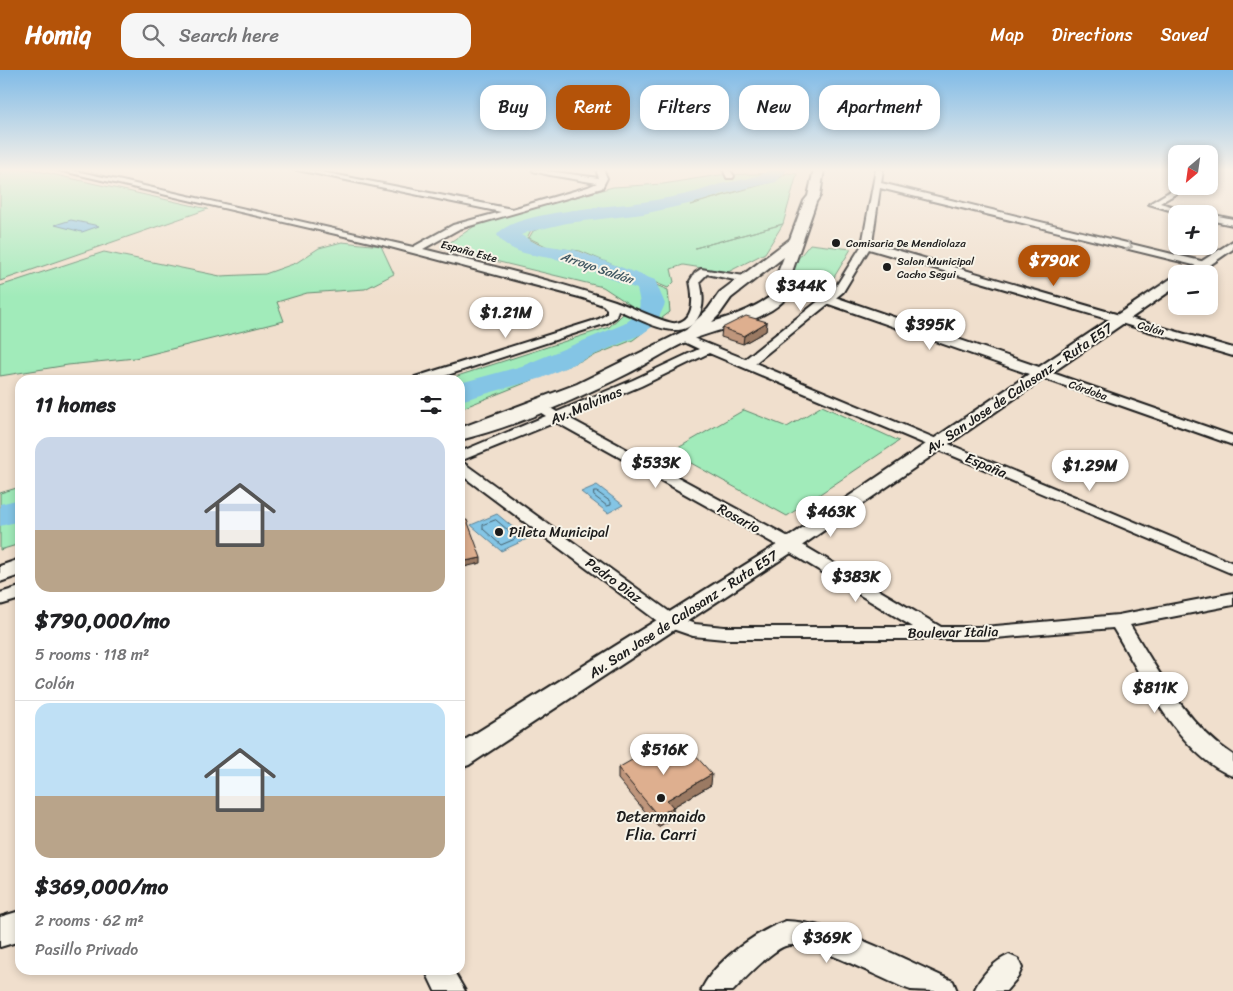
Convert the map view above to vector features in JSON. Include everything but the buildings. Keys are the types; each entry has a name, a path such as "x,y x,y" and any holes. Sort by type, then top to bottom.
{"main road":[{"path":"465,432 537,406 622,369 687,336 767,307 782,295 787,285 785,272 806,212"},
{"path":"687,336 708,319 725,294 797,240"},
{"path":"747,278 771,278 787,285"},
{"path":"720,301 738,309 767,307"},
{"path":"0,569 15,567"},
{"path":"0,574 15,568"}],"street":[{"name":"España Este","path":"252,212 416,249 581,294 636,312"},
{"path":"416,249 456,227 507,212"},
{"path":"748,363 840,290 867,245 873,212"},
{"path":"989,212 1202,264 1233,244"},
{"path":"1218,219 1233,222"},
{"name":"Colón","path":"867,245 1233,352"},
{"path":"636,312 670,327 676,327 686,323 692,317 698,305 695,280 699,275 705,271 747,278"},
{"name":"Córdoba","path":"787,285 1233,441"},
{"name":"Av. San Jose de Calasanz - Ruta E57","path":"465,754 790,545 1168,287"},
{"path":"767,307 794,298 829,300"},
{"path":"435,375 603,321 612,315 613,309 607,302"},
{"name":"España","path":"687,336 710,348 1233,569"},
{"name":"Av. Malvinas","path":"465,455 557,418 710,348"},
{"name":"Rosario","path":"537,406 790,545 939,633"},
{"name":"Pedro Diaz","path":"465,471 671,622"},
{"path":"0,599 15,594"},
{"name":"Boulevar Italia","path":"671,622 693,630 724,632 984,633 1118,621 1233,599"},
{"path":"1118,621 1182,724 1200,744 1233,767"},
{"path":"0,932 15,928"},
{"path":"715,991 771,940 786,933 816,936 943,991"},
{"path":"988,991 1009,968"},
{"path":"441,975 451,991"}],"green space":[{"path":"0,212 199,212 0,281"},
{"path":"519,212 786,212 783,224 765,253 728,272 683,265 671,269 674,282 668,288 580,251 548,247 529,238 533,231 544,227 531,230 527,238 546,248 578,252 668,290 670,312 633,340 465,407 465,375 460,375 609,327 632,306 603,287 441,248 481,222"},
{"path":"342,242 381,246 394,274 365,289 307,293 277,302 284,321 135,358 68,365 0,376 0,286 104,252 220,276 265,274 296,263 319,248"},
{"path":"810,244 851,249 825,292 817,290 793,271 797,260"},
{"path":"822,406 899,441 787,516 671,452 744,410 787,427"},
{"path":"15,488 15,546 0,550 0,493"}],"water":[{"path":"71,220 99,226 82,232 55,225"},
{"path":"597,485 623,505 608,513 581,492"},
{"name":"Pileta Municipal","path":"497,514 527,539 501,551 471,525"}],"waterway":[{"name":"Arroyo Saldán","path":"465,391 532,372 633,329 647,319 653,304 647,285 567,255 531,250 507,235 521,227 567,217 609,212"},
{"name":"Arroyo Saldán","path":"0,515 15,511"}],"place":[{"name":"Comisaria De Mendiolaza","path":"836,243"},
{"name":"Salon Municipal Cacho Segui","path":"887,267"},
{"name":"Pileta Municipal","path":"499,532"},
{"name":"Determnaido Flia. Carri","path":"661,798"}]}
